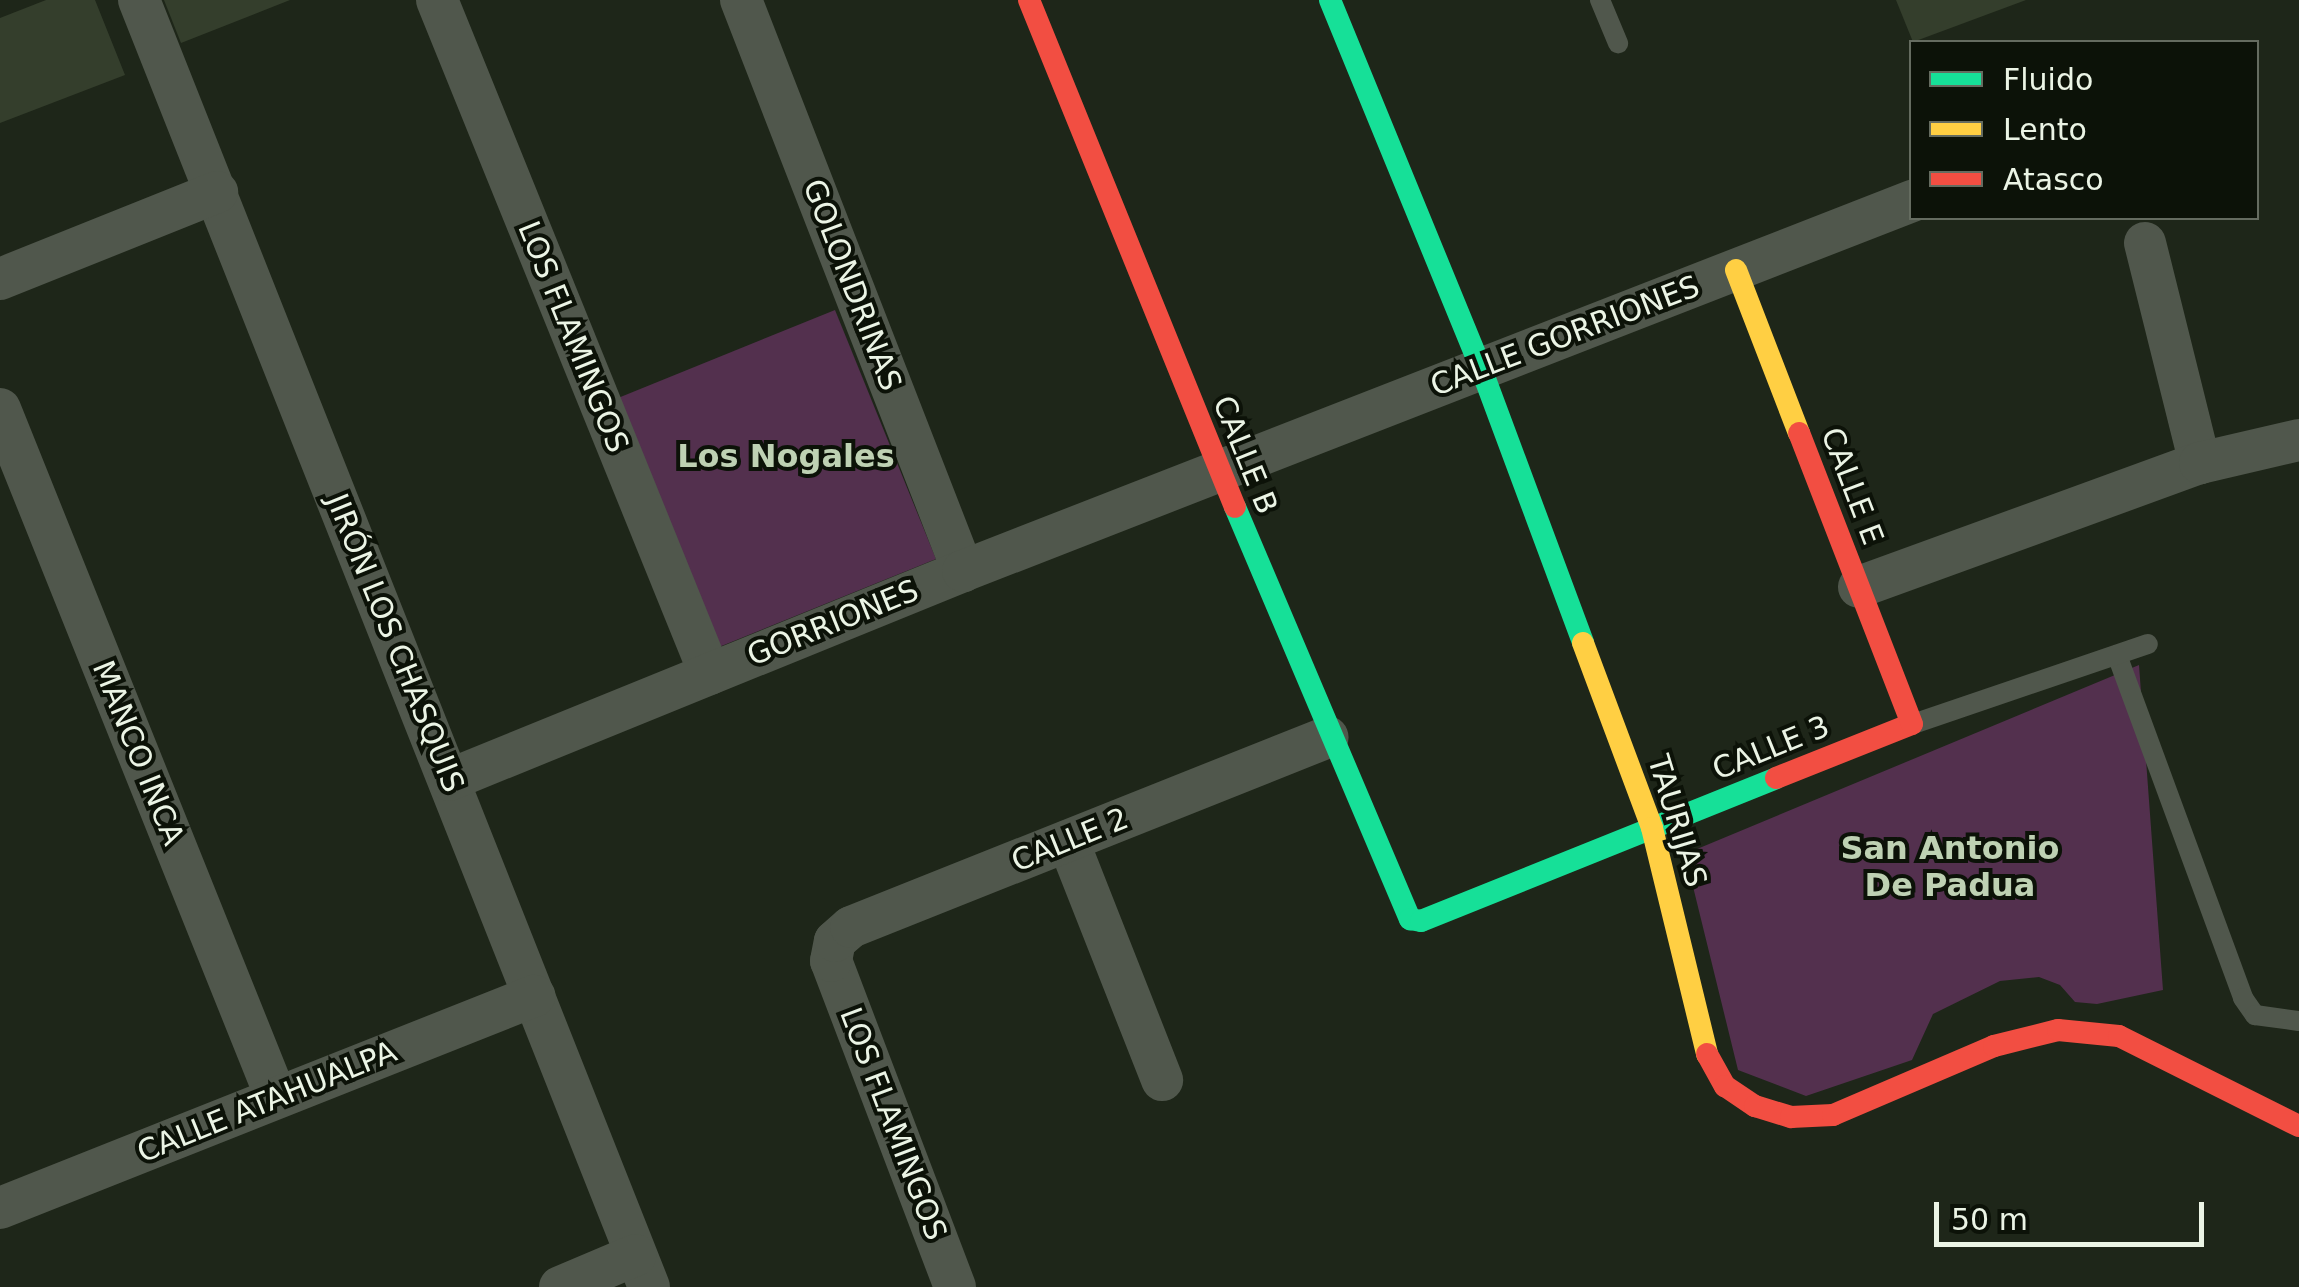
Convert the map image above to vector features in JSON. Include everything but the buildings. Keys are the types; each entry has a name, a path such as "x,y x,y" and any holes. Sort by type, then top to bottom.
{"street":[{"name":"JIRÓN LOS CHASQUIS","path":"139,0 643,1271"},
{"name":"LOS FLAMINGOS","path":"437,0 710,674"},
{"name":"GOLONDRINAS","path":"741,0 963,570"},
{"name":"CALLE B","path":"1029,0 1328,737 1402,910 1421,921"},
{"name":"TAURIJAS","path":"1330,0 1481,368 1652,828 1710,1066 1755,1106 1791,1118 1833,1115 1994,1046 2058,1030 2118,1036 2299,1126"},
{"path":"0,279 216,192"},
{"name":"CALLE GORRIONES","path":"1219,470 1909,202"},
{"path":"2145,243 2200,463"},
{"name":"CALLE E","path":"1736,270 1912,724"},
{"name":"MANCO INCA","path":"0,409 276,1097"},
{"path":"1859,587 2200,463 2299,440"},
{"name":"GORRIONES","path":"449,780 1219,470"},
{"name":"CALLE 3","path":"1421,921 1912,724"},
{"name":"CALLE 2","path":"831,961 835,941 851,927 1328,737"},
{"path":"1068,841 1162,1080"},
{"name":"LOS FLAMINGOS","path":"831,961 956,1287"},
{"name":"CALLE ATAHUALPA","path":"4,1193 276,1097 534,996"},
{"path":"560,1287 643,1271"}],"lane":[{"path":"1600,0 1618,43"},
{"path":"1912,724 2148,644"},
{"path":"2117,654 2243,998 2255,1015 2299,1021"}],"shaded area":[{"path":"835,310 936,559 719,647 618,398"},
{"path":"2139,665 2163,990 2097,1004 2075,1002 2060,985 2039,977 2000,981 1933,1014 1912,1060 1806,1096 1738,1070 1685,854"}],"traffic: fast":[{"path":"1330,0 1481,368 1583,643"},
{"path":"1235,507 1410,919 1421,921 1776,778"}],"traffic: slow":[{"path":"1736,270 1799,433"},
{"path":"1583,643 1652,828 1707,1054"}],"traffic: jam":[{"path":"1029,0 1235,507"},
{"path":"1776,778 1912,724 1799,433"},
{"path":"1707,1054 1725,1086 1755,1106 1791,1117 1833,1115 1994,1046 2058,1030 2119,1036 2299,1126"}],"district":[{"name":"Los Nogales","path":"786,456"},
{"name":"San Antonio De Padua","path":"1950,868"}]}
